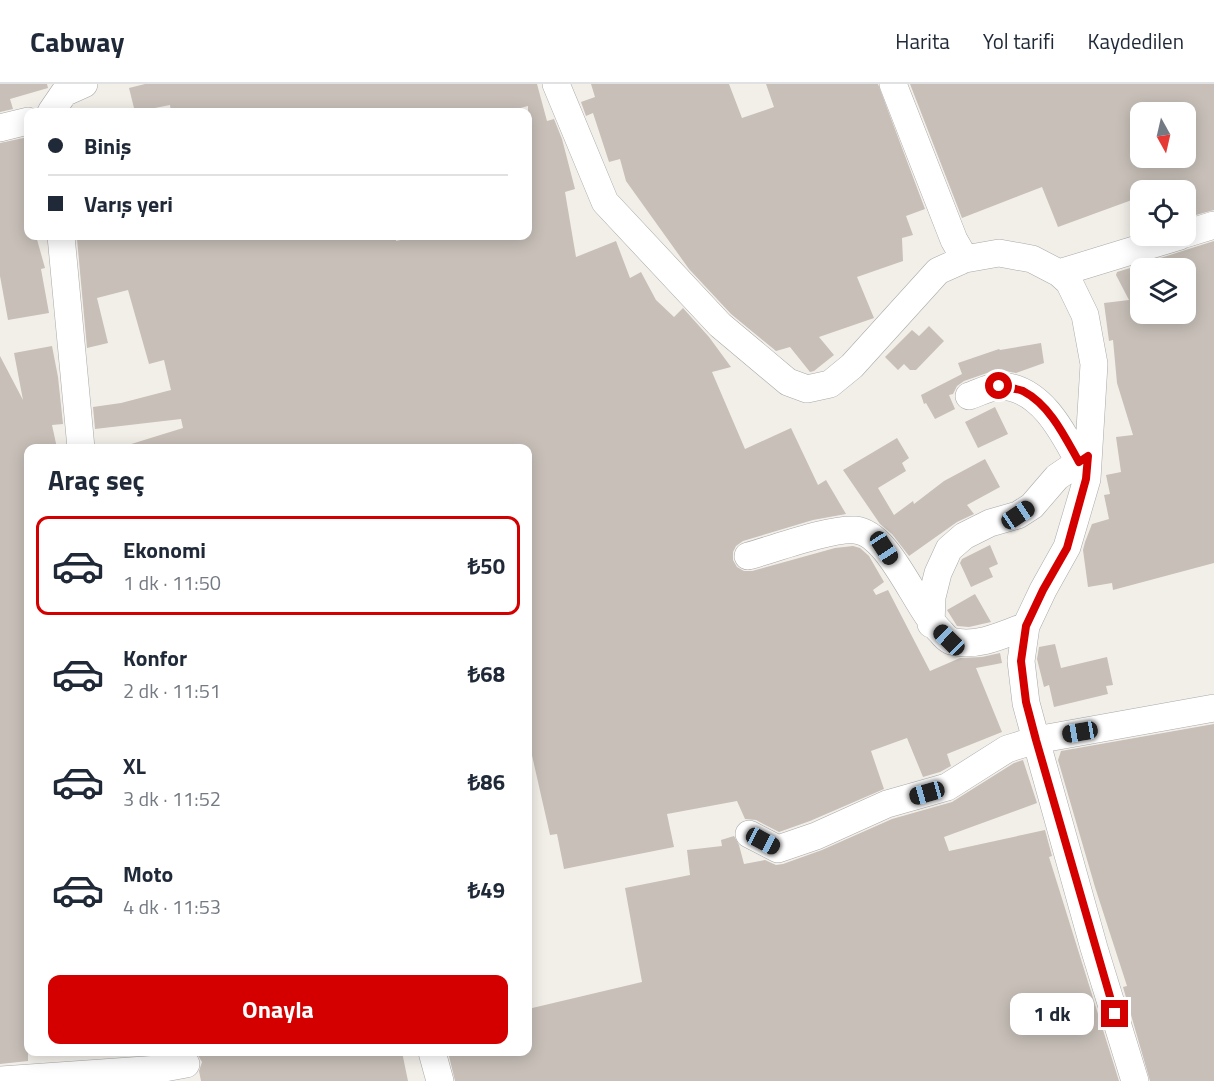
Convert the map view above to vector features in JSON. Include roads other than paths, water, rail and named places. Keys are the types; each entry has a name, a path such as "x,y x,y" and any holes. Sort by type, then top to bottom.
{"street":[{"path":"54,108 63,93 84,84"},
{"path":"556,84 605,202 720,325 788,382 807,389 830,384 852,366 938,271 964,259 999,254 1032,259 1059,273 1069,282 1085,315 1094,364 1083,459 1086,479 1067,548 1026,626 1021,661 1026,702 1036,740 1094,948 1135,1081"},
{"path":"893,84 954,240 964,259"},
{"path":"0,128 24,122"},
{"path":"1196,231 1214,225"},
{"path":"61,240 81,444"},
{"path":"1059,273 1147,246"},
{"path":"969,396 999,386 1022,391 1042,405 1083,459"},
{"path":"931,624 932,597 938,573 949,549 964,536 990,523 1018,515 1032,506 1057,477 1083,459"},
{"path":"748,556 826,534 855,530 870,535 884,548 931,624 949,640 972,643 1026,626"},
{"path":"749,834 778,849 807,839 887,804 946,787 1007,749 1036,740 1214,708"},
{"path":"433,1056 440,1081"},
{"path":"0,1080 186,1066"}]}
